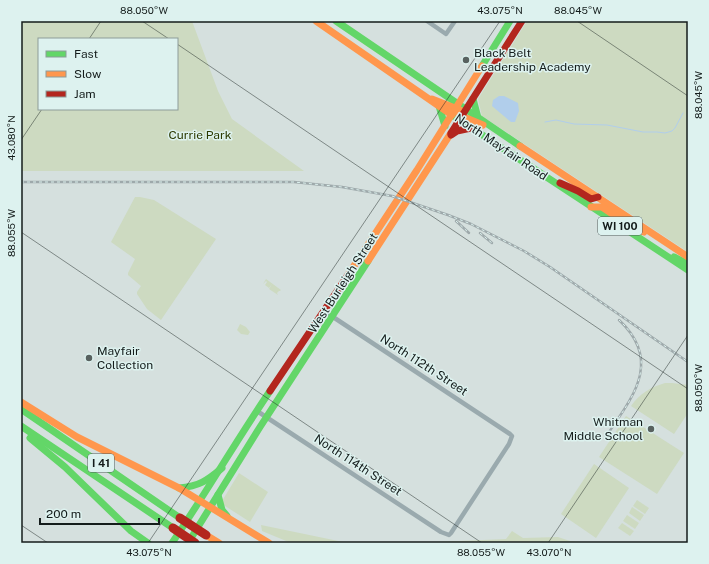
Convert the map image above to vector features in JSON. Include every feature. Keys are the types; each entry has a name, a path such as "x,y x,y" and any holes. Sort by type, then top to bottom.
{"main road":[{"name":"North Mayfair Road","path":"336,21 459,113 472,128 688,270"},
{"name":"North Mayfair Road","path":"319,22 439,106 478,119 688,257"},
{"name":"West Burleigh Street","path":"172,543 201,501 257,411 328,314 451,134 459,113 509,22"},
{"name":"West Burleigh Street","path":"188,543 445,126 473,99 520,24"},
{"path":"426,97 442,102 459,113 491,127"},
{"path":"473,99 478,119"},
{"path":"439,106 445,126"},
{"path":"451,134 457,131 472,128"},
{"path":"552,181 565,184 591,199 598,197"},
{"path":"591,207 602,207 632,227 662,240"},
{"path":"654,248 688,264"},
{"path":"21,402 77,438 179,488 269,543"},
{"name":"I 41","path":"21,409 219,543"},
{"name":"I 41","path":"21,426 195,543"},
{"path":"21,431 65,467 131,531 148,543"},
{"path":"179,488 194,487 206,481 222,468"},
{"path":"218,495 222,510 228,518"}],"street":[{"path":"427,21 446,34 455,21"},
{"path":"509,22 520,24"},
{"name":"North 112th Street","path":"328,314 469,406 512,436 509,444 449,535"},
{"name":"North 114th Street","path":"257,411 442,532 449,535"}],"green space":[{"name":"Currie Park","path":"21,21 192,21 218,91 232,119 304,171 21,171"},
{"path":"527,21 688,21 688,252 482,116 478,99"},
{"path":"135,197 154,200 216,239 161,320 147,309 137,294 141,286 128,275 135,259 111,242"},
{"path":"266,279 281,290 277,293 278,295 269,289 272,284 269,288 265,285 267,282 266,281 263,284"},
{"path":"240,324 246,327 250,332 248,335 241,334 237,330"},
{"path":"665,383 688,385 688,413 674,434 631,406 646,392"},
{"path":"626,416 684,453 657,494 599,457"},
{"path":"594,464 629,488 596,538 561,514"},
{"path":"239,473 268,492 250,522 222,504 222,501"},
{"path":"637,500 649,508 645,514 633,506"},
{"path":"632,507 644,515 640,521 629,513"},
{"path":"627,515 639,523 635,529 623,521"},
{"path":"622,523 634,531 630,536 618,528"},
{"path":"261,525 348,543 291,543 262,531"},
{"path":"512,531 523,538 558,537 570,541 589,543 411,543 506,539"}],"water":[{"path":"499,96 504,96 518,103 519,111 515,122 511,122 492,106 493,100"}],"waterway":[{"path":"545,122 556,120 574,124 607,125 643,132 665,133 672,131 675,128 683,113"}],"railway":[{"path":"21,182 294,182 342,187 392,196 471,224 524,251 550,267 688,362"},
{"path":"456,221 469,233"},
{"path":"480,233 492,243"},
{"path":"605,438 633,395 639,380 641,366 639,351 632,336 619,320"}],"traffic: fast":[{"path":"336,21 520,146"},
{"path":"482,66 510,21"},
{"path":"473,99 478,118"},
{"path":"439,106 445,126"},
{"path":"452,115 688,270"},
{"path":"674,257 688,264"},
{"path":"188,543 260,427 368,261"},
{"path":"172,543 270,391"},
{"path":"21,409 180,518"},
{"path":"21,426 173,528"},
{"path":"30,438 65,467 131,531 148,543"},
{"path":"179,488 192,486 202,482 222,468"},
{"path":"218,495 222,510 227,516"}],"traffic: slow":[{"path":"316,21 452,115"},
{"path":"348,275 417,170 482,66"},
{"path":"432,99 460,110"},
{"path":"459,115 483,125"},
{"path":"368,261 451,133"},
{"path":"520,146 688,257"},
{"path":"591,207 602,207 632,227 644,232"},
{"path":"21,402 77,437 179,488 269,543"},
{"path":"206,535 219,543"}],"traffic: jam":[{"path":"451,133 522,21"},
{"path":"451,135 457,131 471,128"},
{"path":"560,183 591,199 598,197"},
{"path":"270,391 348,275"},
{"path":"180,518 206,535"},
{"path":"173,528 195,543"}],"place":[{"name":"Black Belt Leadership Academy","path":"466,60"},
{"name":"Mayfair Collection","path":"89,358"},
{"name":"Whitman Middle School","path":"651,429"}]}
